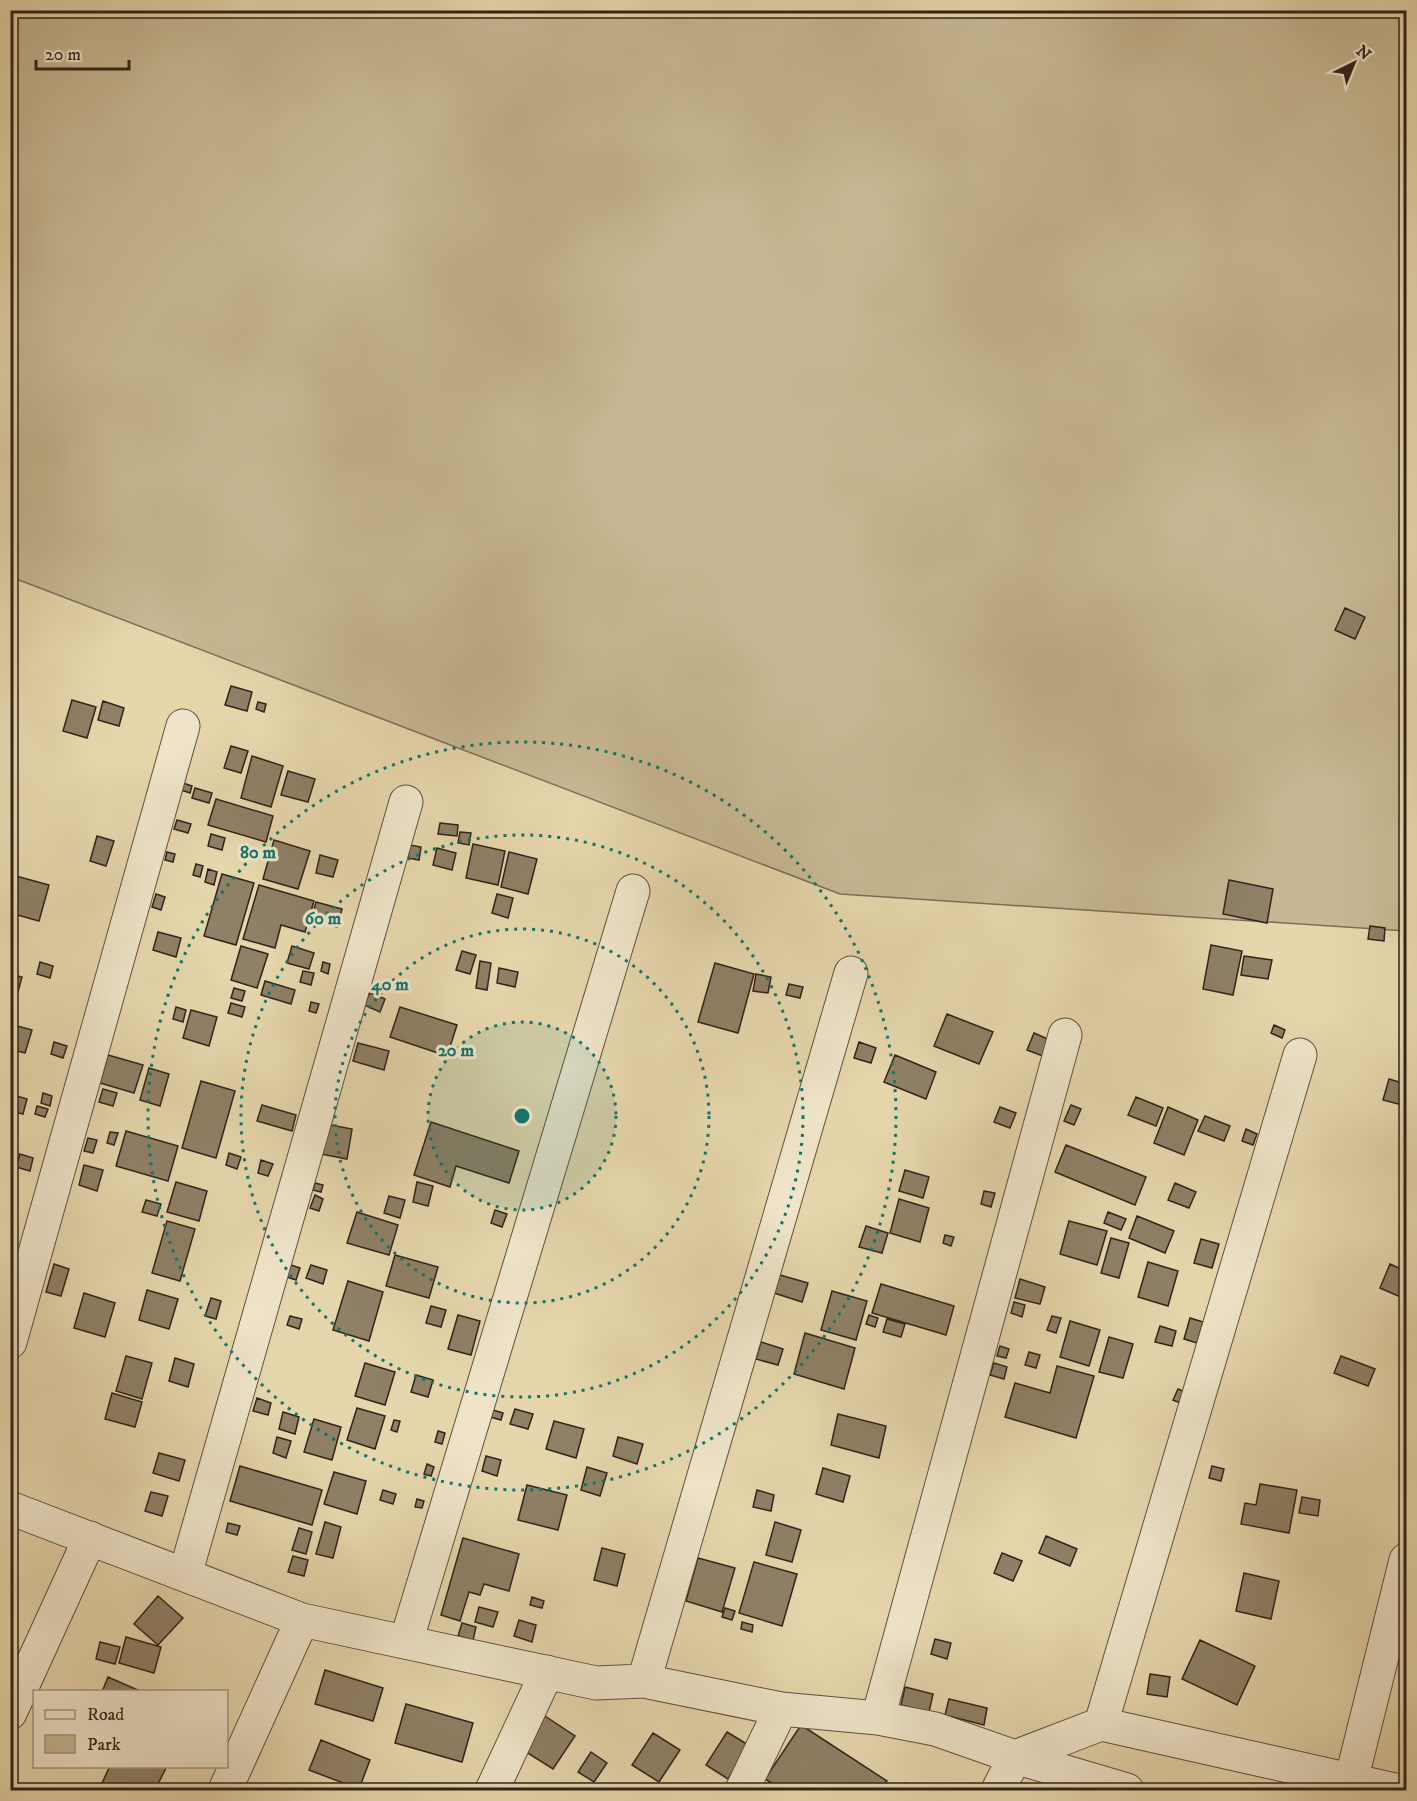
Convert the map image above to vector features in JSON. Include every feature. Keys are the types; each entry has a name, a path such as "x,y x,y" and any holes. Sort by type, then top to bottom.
{"street":[{"path":"10,1342 183,726"},
{"path":"185,1575 406,802"},
{"path":"406,1642 633,891"},
{"path":"644,1682 851,973"},
{"path":"878,1718 1065,1035"},
{"path":"1101,1724 1300,1055"},
{"path":"10,1508 302,1620 596,1683 644,1682 781,1709 878,1718 935,1730 1127,1791"},
{"path":"10,1713 90,1538"},
{"path":"1351,1781 1407,1560"},
{"path":"225,1791 302,1620"},
{"path":"492,1791 547,1672"},
{"path":"742,1791 781,1709"},
{"path":"998,1791 1015,1757 1101,1724 1395,1791"}],"green space":[{"path":"10,11 1406,11 1406,931 840,894 11,577"}],"building":[{"path":"1345,608 1365,617 1355,639 1335,630"},
{"path":"231,686 252,692 247,711 225,705"},
{"path":"72,700 96,707 87,738 63,731"},
{"path":"103,701 124,708 119,726 98,720"},
{"path":"258,702 266,704 264,712 256,709"},
{"path":"231,746 248,751 241,773 224,768"},
{"path":"252,756 283,766 271,807 241,798"},
{"path":"288,771 315,779 308,802 281,795"},
{"path":"180,782 192,786 190,793 178,789"},
{"path":"195,788 212,793 209,803 192,798"},
{"path":"216,799 273,816 266,842 208,825"},
{"path":"177,820 191,824 188,833 174,829"},
{"path":"440,823 458,825 457,836 438,834"},
{"path":"460,832 471,833 469,845 458,843"},
{"path":"211,834 225,838 222,850 208,846"},
{"path":"97,836 114,841 106,866 90,861"},
{"path":"274,840 310,851 298,889 263,879"},
{"path":"473,844 505,851 498,885 466,878"},
{"path":"410,845 421,847 419,860 408,858"},
{"path":"437,848 456,853 452,870 433,865"},
{"path":"167,852 175,854 173,862 165,860"},
{"path":"509,852 537,859 528,894 501,887"},
{"path":"320,855 338,860 333,877 316,873"},
{"path":"196,864 203,866 200,877 193,875"},
{"path":"208,869 217,872 214,885 205,882"},
{"path":"222,874 254,883 236,945 204,936"},
{"path":"16,876 49,885 39,921 10,913 10,897"},
{"path":"1229,880 1273,889 1267,923 1223,914"},
{"path":"259,885 314,901 305,932 281,925 275,948 243,939"},
{"path":"156,894 165,897 161,910 152,907"},
{"path":"497,894 513,898 508,918 492,913"},
{"path":"316,902 342,909 337,927 311,920"},
{"path":"1370,926 1385,928 1384,941 1368,939"},
{"path":"158,932 181,938 176,957 153,950"},
{"path":"1211,945 1242,951 1233,995 1203,989"},
{"path":"241,946 268,954 257,988 231,980"},
{"path":"292,946 314,953 309,969 287,963"},
{"path":"462,951 476,955 470,974 456,970"},
{"path":"1244,956 1272,960 1268,979 1241,975"},
{"path":"480,961 491,963 487,990 476,988"},
{"path":"40,962 53,966 50,978 37,974"},
{"path":"323,962 330,964 328,974 321,971"},
{"path":"715,963 754,974 738,1033 698,1022"},
{"path":"499,968 518,972 515,987 497,983"},
{"path":"303,971 314,973 311,985 300,982"},
{"path":"10,974 22,977 11,1018 10,1018"},
{"path":"756,974 771,977 768,993 753,991"},
{"path":"265,981 295,990 291,1004 261,995"},
{"path":"789,984 803,987 800,998 786,995"},
{"path":"234,988 245,991 242,1001 231,998"},
{"path":"370,993 385,999 380,1012 364,1005"},
{"path":"311,1002 319,1004 316,1013 309,1011"},
{"path":"231,1003 245,1007 242,1017 228,1013"},
{"path":"176,1007 186,1010 183,1022 173,1019"},
{"path":"400,1007 457,1025 447,1056 390,1037"},
{"path":"191,1010 217,1017 209,1046 183,1038"},
{"path":"947,1014 993,1032 979,1064 934,1046"},
{"path":"10,1024 32,1030 25,1053 10,1049"},
{"path":"1274,1025 1285,1030 1282,1038 1271,1033"},
{"path":"1034,1033 1050,1040 1043,1056 1027,1050"},
{"path":"54,1042 67,1046 63,1058 51,1054"},
{"path":"859,1042 876,1048 871,1063 854,1058"},
{"path":"358,1043 389,1051 384,1070 353,1061"},
{"path":"108,1055 143,1065 134,1093 100,1083"},
{"path":"895,1055 936,1072 926,1099 884,1082"},
{"path":"149,1068 169,1074 160,1106 140,1100"},
{"path":"1389,1079 1406,1084 1406,1106 1383,1100"},
{"path":"201,1081 235,1091 216,1158 182,1148"},
{"path":"103,1089 117,1093 113,1106 99,1102"},
{"path":"43,1093 52,1096 50,1106 41,1103"},
{"path":"10,1094 27,1099 23,1114 10,1111"},
{"path":"1136,1097 1163,1108 1156,1126 1128,1115"},
{"path":"262,1105 296,1115 292,1131 257,1121"},
{"path":"1071,1105 1081,1109 1074,1125 1064,1121"},
{"path":"37,1106 48,1109 45,1117 35,1114"},
{"path":"1000,1107 1016,1113 1010,1128 994,1122"},
{"path":"1168,1107 1198,1120 1184,1155 1154,1143"},
{"path":"1205,1116 1230,1126 1224,1141 1198,1131"},
{"path":"431,1122 519,1151 509,1183 456,1166 450,1187 414,1175"},
{"path":"326,1124 352,1129 347,1159 321,1154"},
{"path":"1246,1129 1257,1134 1253,1145 1242,1141"},
{"path":"126,1131 178,1146 168,1181 116,1166"},
{"path":"110,1132 118,1133 114,1145 107,1143"},
{"path":"88,1138 97,1140 93,1153 84,1151"},
{"path":"1066,1145 1146,1177 1135,1205 1055,1172"},
{"path":"229,1153 241,1157 237,1169 226,1165"},
{"path":"20,1154 33,1158 30,1171 16,1167"},
{"path":"261,1160 273,1164 268,1176 258,1173"},
{"path":"84,1165 103,1170 97,1191 79,1185"},
{"path":"905,1170 929,1177 923,1198 899,1191"},
{"path":"176,1182 207,1191 199,1221 167,1212"},
{"path":"417,1182 433,1186 428,1206 413,1202"},
{"path":"315,1183 323,1185 321,1192 313,1190"},
{"path":"1175,1183 1196,1192 1189,1208 1168,1200"},
{"path":"984,1191 995,1193 991,1207 981,1204"},
{"path":"315,1195 323,1199 319,1211 310,1208"},
{"path":"389,1196 405,1200 400,1218 384,1213"},
{"path":"899,1199 929,1208 920,1242 890,1233"},
{"path":"146,1200 161,1204 157,1216 142,1212"},
{"path":"495,1210 507,1214 502,1227 491,1223"},
{"path":"357,1212 398,1225 389,1255 347,1243"},
{"path":"1108,1212 1126,1219 1121,1230 1104,1223"},
{"path":"1137,1216 1174,1231 1165,1253 1129,1238"},
{"path":"167,1221 195,1229 180,1281 152,1273"},
{"path":"1069,1221 1107,1231 1097,1265 1060,1254"},
{"path":"866,1226 888,1233 882,1253 859,1247"},
{"path":"945,1235 954,1237 951,1246 943,1243"},
{"path":"1111,1238 1129,1243 1119,1278 1101,1273"},
{"path":"1201,1239 1219,1244 1212,1268 1194,1263"},
{"path":"395,1255 438,1267 429,1298 386,1286"},
{"path":"1148,1262 1178,1271 1168,1306 1138,1297"},
{"path":"54,1264 69,1269 61,1296 46,1292"},
{"path":"1390,1264 1406,1271 1405,1299 1380,1288"},
{"path":"291,1265 300,1268 296,1280 287,1277"},
{"path":"311,1265 327,1270 323,1284 306,1278"},
{"path":"780,1275 808,1283 802,1302 774,1293"},
{"path":"1020,1279 1045,1287 1040,1304 1015,1298"},
{"path":"348,1281 383,1292 369,1341 333,1330"},
{"path":"881,1284 954,1306 946,1335 872,1313"},
{"path":"147,1290 178,1299 169,1329 139,1320"},
{"path":"832,1291 867,1301 856,1340 821,1330"},
{"path":"84,1293 115,1303 105,1337 74,1328"},
{"path":"211,1298 221,1301 216,1319 205,1316"},
{"path":"1014,1302 1025,1305 1022,1317 1011,1313"},
{"path":"431,1306 446,1310 441,1327 426,1323"},
{"path":"458,1315 480,1321 471,1355 448,1349"},
{"path":"869,1315 878,1318 875,1327 866,1324"},
{"path":"290,1316 302,1319 299,1329 287,1325"},
{"path":"1052,1316 1061,1318 1056,1333 1047,1330"},
{"path":"1190,1318 1203,1322 1197,1343 1184,1339"},
{"path":"887,1319 905,1324 901,1337 883,1332"},
{"path":"1070,1321 1100,1330 1089,1366 1060,1357"},
{"path":"1160,1326 1176,1331 1172,1346 1155,1342"},
{"path":"805,1333 855,1348 844,1389 794,1374"},
{"path":"1109,1337 1133,1344 1123,1378 1099,1372"},
{"path":"761,1342 783,1349 778,1365 756,1359"},
{"path":"1000,1346 1009,1349 1006,1358 997,1356"},
{"path":"1029,1352 1040,1355 1036,1368 1025,1365"},
{"path":"126,1356 152,1363 142,1399 116,1391"},
{"path":"1341,1356 1375,1369 1368,1386 1334,1373"},
{"path":"175,1358 194,1364 188,1387 169,1381"},
{"path":"365,1363 395,1372 385,1405 355,1396"},
{"path":"994,1363 1007,1367 1004,1379 990,1375"},
{"path":"1057,1366 1094,1376 1076,1438 1005,1417 1015,1383 1050,1393"},
{"path":"416,1375 433,1380 428,1397 411,1392"},
{"path":"1178,1389 1193,1395 1188,1406 1173,1400"},
{"path":"112,1393 142,1402 135,1427 105,1419"},
{"path":"257,1398 271,1403 268,1415 253,1411"},
{"path":"357,1408 385,1416 375,1449 347,1440"},
{"path":"515,1409 533,1414 528,1429 510,1424"},
{"path":"493,1410 503,1413 501,1420 490,1417"},
{"path":"283,1412 299,1417 295,1434 279,1429"},
{"path":"838,1414 886,1426 879,1458 831,1445"},
{"path":"314,1419 341,1427 332,1460 304,1452"},
{"path":"394,1420 400,1421 397,1432 391,1430"},
{"path":"554,1421 584,1429 576,1458 546,1449"},
{"path":"438,1431 445,1433 442,1444 435,1442"},
{"path":"277,1437 291,1441 286,1458 273,1453"},
{"path":"618,1437 643,1444 637,1464 613,1456"},
{"path":"159,1453 185,1460 179,1481 153,1473"},
{"path":"486,1456 501,1460 497,1476 482,1471"},
{"path":"427,1464 434,1467 431,1476 424,1474"},
{"path":"240,1466 322,1490 312,1525 230,1501"},
{"path":"1212,1466 1224,1469 1221,1481 1209,1478"},
{"path":"587,1467 607,1473 600,1496 581,1490"},
{"path":"823,1468 850,1476 843,1502 816,1494"},
{"path":"334,1472 366,1481 357,1514 324,1504"},
{"path":"1260,1484 1297,1490 1289,1533 1241,1524 1245,1503 1256,1505"},
{"path":"527,1485 567,1495 558,1530 518,1520"},
{"path":"383,1490 396,1494 393,1504 380,1500"},
{"path":"757,1490 774,1495 771,1511 753,1507"},
{"path":"151,1492 168,1496 162,1516 145,1511"},
{"path":"1302,1497 1320,1500 1318,1516 1299,1513"},
{"path":"417,1499 424,1501 422,1508 415,1507"},
{"path":"325,1522 341,1527 333,1558 316,1554"},
{"path":"775,1522 801,1530 792,1562 766,1555"},
{"path":"228,1523 240,1526 237,1535 226,1532"},
{"path":"299,1528 312,1532 306,1554 292,1550"},
{"path":"1046,1536 1077,1549 1070,1566 1039,1553"},
{"path":"463,1538 519,1554 509,1591 484,1584 480,1595 469,1592 460,1621 441,1615"},
{"path":"602,1548 625,1554 617,1586 594,1580"},
{"path":"1002,1553 1022,1561 1013,1581 994,1573"},
{"path":"293,1556 308,1560 304,1576 288,1572"},
{"path":"698,1558 735,1568 722,1612 686,1601"},
{"path":"754,1562 797,1574 782,1626 739,1613"},
{"path":"1244,1573 1279,1581 1271,1619 1236,1611"},
{"path":"158,1596 183,1618 158,1645 134,1624"},
{"path":"532,1597 544,1601 542,1608 530,1605"},
{"path":"479,1607 498,1612 493,1627 475,1622"},
{"path":"725,1608 735,1611 732,1620 722,1617"},
{"path":"519,1620 536,1625 532,1642 514,1636"},
{"path":"742,1622 753,1625 752,1632 741,1629"},
{"path":"462,1623 476,1627 473,1640 458,1636"},
{"path":"126,1637 161,1647 154,1673 119,1663"},
{"path":"935,1639 951,1643 947,1659 931,1654"},
{"path":"1200,1640 1255,1666 1237,1705 1182,1679"},
{"path":"100,1642 120,1647 115,1664 96,1659"},
{"path":"325,1670 383,1688 373,1721 315,1704"},
{"path":"1150,1674 1170,1677 1167,1697 1147,1694"},
{"path":"108,1677 138,1690 103,1690"},
{"path":"905,1687 933,1694 929,1712 901,1705"},
{"path":"949,1699 987,1708 984,1725 945,1715"},
{"path":"406,1704 473,1723 462,1762 395,1743"},
{"path":"545,1716 575,1736 553,1769 523,1750"},
{"path":"801,1725 887,1781 880,1790 782,1790 765,1779"},
{"path":"727,1732 750,1746 728,1779 706,1765"},
{"path":"653,1733 680,1750 659,1782 632,1765"},
{"path":"321,1740 370,1760 359,1789 309,1770"},
{"path":"591,1752 607,1763 594,1782 578,1772"},
{"path":"109,1768 166,1768 155,1790 116,1790 102,1783"},
{"path":"905,1783 924,1787 923,1790 903,1790"}]}
